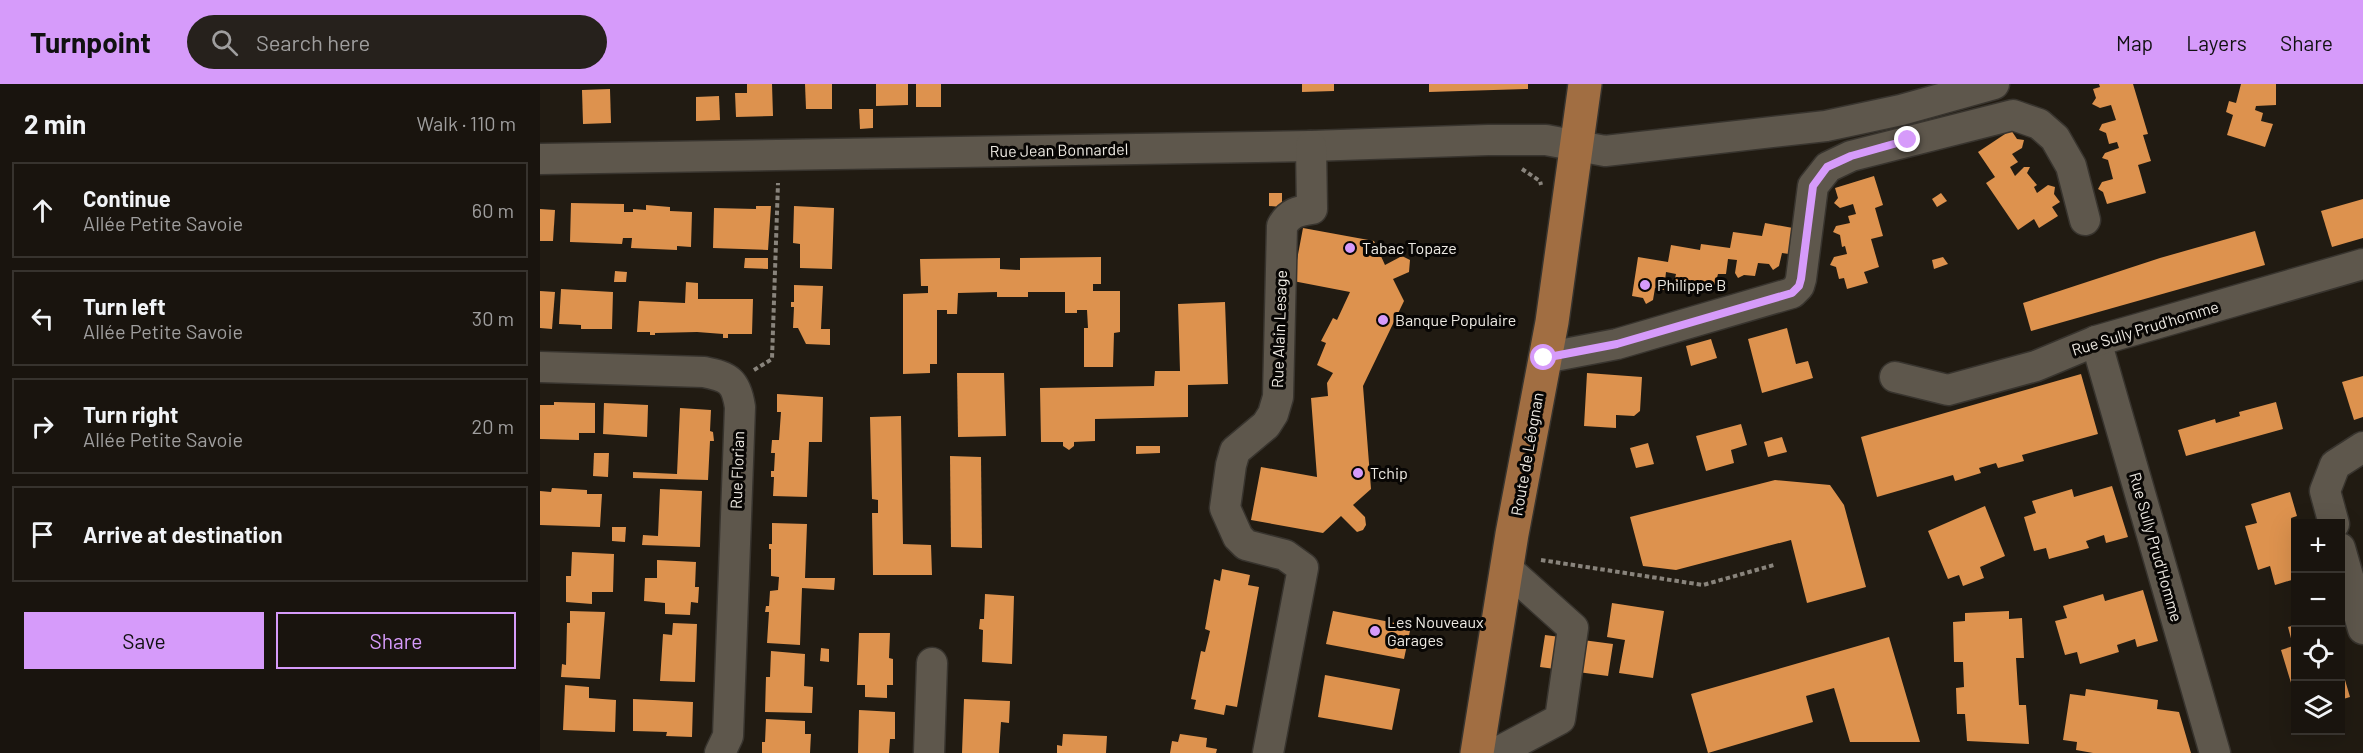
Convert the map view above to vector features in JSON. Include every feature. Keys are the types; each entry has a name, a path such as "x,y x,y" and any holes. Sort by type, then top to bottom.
{"main road":[{"name":"Route de Léognan","path":"1477,753 1544,358 1585,84"}],"street":[{"name":"Rue Jean Bonnardel","path":"540,159 1311,146 1488,140 1546,140 1605,151 1826,126 1901,110 1994,84"},
{"path":"1544,358 1617,344 1792,293 1799,286 1801,279 1813,186 1827,167 1851,156 1908,140 2013,115 2038,124 2055,138 2071,166 2085,220"},
{"name":"Rue Alain Lesage","path":"1268,753 1303,568 1286,555 1246,545 1238,537 1226,508 1226,494 1235,451 1266,425 1273,414 1278,397 1282,225 1287,217 1297,211 1312,209 1311,146"},
{"name":"Rue Sully Prud'homme","path":"1894,377 1948,390 2036,366 2096,341 2363,264"},
{"name":"Rue Sully Prud'Homme","path":"2096,341 2216,753"},
{"path":"540,367 704,372 726,378 734,384"},
{"name":"Rue Florian","path":"720,753 728,736 740,418 738,395 734,384"},
{"path":"2333,519 2325,491 2335,465 2363,447"},
{"path":"1496,753 1560,719 1573,628 1509,557"},
{"path":"2345,565 2363,628"},
{"path":"929,753 932,663"}],"path":[{"path":"734,384 772,358 779,155"},
{"path":"1509,557 1539,559 1703,585 1774,565"}],"building":[{"path":"747,84 772,84 773,116 736,117 735,93 747,93"},
{"path":"805,84 832,84 832,109 806,109"},
{"path":"876,84 908,84 908,105 876,106"},
{"path":"916,84 941,84 941,107 916,107"},
{"path":"1302,84 1334,84 1334,91 1302,92"},
{"path":"1429,84 1528,84 1528,89 1429,92"},
{"path":"2099,84 2133,84 2148,134 2143,135 2151,161 2138,165 2146,193 2107,204 2103,192 2098,189 2102,182 2113,179 2108,160 2102,158 2105,153 2119,148 2117,142 2109,144 2106,133 2099,130 2102,124 2116,120 2111,105 2100,108 2092,104 2096,98 2093,89 2100,87"},
{"path":"2241,84 2276,84 2276,105 2256,106 2255,110 2263,113 2261,121 2273,124 2265,147 2227,135 2233,115 2226,112 2229,101 2236,103"},
{"path":"610,89 611,123 583,124 582,90"},
{"path":"719,96 720,120 696,121 696,97"},
{"path":"859,109 873,109 873,128 860,129"},
{"path":"2011,130 2017,139 2024,140 2022,148 2012,154 2018,162 2010,167 2015,176 2024,167 2030,167 2027,173 2037,185 2034,187 2037,193 2048,185 2055,187 2054,194 2060,202 2052,207 2058,216 2039,228 2034,219 2018,230 1986,183 1995,177 1978,152"},
{"path":"1874,176 1883,205 1875,208 1883,236 1871,239 1879,267 1864,272 1868,283 1847,289 1844,278 1839,279 1836,267 1830,265 1834,257 1847,254 1845,246 1842,247 1840,235 1833,232 1836,226 1850,223 1848,216 1856,214 1853,204 1840,208 1834,203 1838,198 1835,188"},
{"path":"1269,193 1282,193 1282,207 1269,206"},
{"path":"1941,193 1947,201 1937,207 1932,199"},
{"path":"2363,199 2363,238 2332,247 2321,211"},
{"path":"571,203 624,204 624,212 633,212 633,209 646,210 646,205 670,207 670,211 692,212 691,247 677,246 677,250 631,248 632,238 623,238 622,244 570,242"},
{"path":"756,206 771,206 768,250 713,248 714,208 756,209"},
{"path":"794,206 834,208 832,269 800,268 800,244 793,243"},
{"path":"540,209 555,210 553,241 540,241"},
{"path":"1765,223 1793,228 1789,254 1782,253 1779,266 1773,270 1769,264 1758,263 1755,276 1744,275 1738,278 1735,273 1737,260 1728,259 1726,274 1718,274 1715,285 1708,289 1705,283 1695,283 1693,290 1682,289 1676,293 1673,287 1676,274 1666,272 1664,290 1655,288 1653,300 1646,304 1643,298 1632,296 1638,257 1668,262 1671,245 1700,250 1701,244 1730,248 1733,232 1762,236"},
{"path":"1303,228 1374,241 1385,265 1402,256 1410,260 1409,272 1393,279 1404,301 1363,386 1371,489 1353,505 1365,517 1366,525 1363,530 1357,532 1341,516 1323,533 1251,520 1261,467 1317,477 1311,398 1328,396 1327,383 1333,373 1317,365 1326,343 1321,341 1333,318 1337,320 1350,292 1293,281"},
{"path":"2255,231 2265,265 2031,331 2023,303 2160,258"},
{"path":"1101,257 1101,284 1093,284 1093,291 1120,291 1120,332 1114,333 1113,367 1084,367 1084,328 1088,328 1087,310 1065,313 1065,292 1028,292 1028,297 997,297 997,292 958,293 957,314 947,314 947,310 937,310 937,364 930,364 930,373 903,374 903,294 928,293 928,286 921,286 920,259 1000,258 1000,269 1020,270 1020,258"},
{"path":"1943,257 1948,264 1934,269 1932,260"},
{"path":"745,258 768,258 768,269 744,268"},
{"path":"615,271 627,272 626,282 614,282"},
{"path":"686,282 698,283 698,299 753,299 752,334 728,334 728,338 723,338 723,334 697,332 650,335 650,332 637,332 639,301 685,303"},
{"path":"794,285 823,286 821,329 830,329 830,345 806,344 798,328 793,328 794,307 791,307 791,302 794,302"},
{"path":"561,289 613,292 612,329 581,329 581,325 559,324"},
{"path":"540,291 555,292 552,329 540,328"},
{"path":"1225,302 1228,384 1188,385 1188,417 1095,419 1095,441 1074,442 1074,446 1069,450 1063,446 1063,442 1041,442 1040,388 1154,386 1155,371 1180,371 1178,304"},
{"path":"1787,328 1796,364 1808,361 1813,378 1762,393 1748,339"},
{"path":"1711,339 1717,358 1691,366 1686,346"},
{"path":"957,373 1004,373 1006,436 958,437"},
{"path":"1587,373 1642,377 1640,411 1634,416 1616,415 1616,428 1584,426"},
{"path":"2081,374 2098,434 2022,455 2024,461 1998,468 1996,463 1979,468 1981,473 1955,481 1953,475 1877,497 1861,437"},
{"path":"2363,376 2363,417 2354,420 2342,382"},
{"path":"777,394 823,397 822,442 809,442 807,497 773,496 774,477 771,477 771,471 774,471 775,453 771,453 772,440 779,440 781,412 777,412"},
{"path":"554,402 595,403 595,433 579,433 579,440 540,439 540,405 554,405"},
{"path":"2276,402 2283,429 2186,456 2178,430 2215,419 2216,423 2240,416 2239,412"},
{"path":"604,403 648,405 647,437 603,434"},
{"path":"680,408 711,410 710,431 713,432 714,441 710,441 708,480 633,478 633,472 677,474"},
{"path":"901,416 903,544 931,545 932,575 873,575 872,513 878,513 878,500 872,499 870,417"},
{"path":"1741,424 1747,445 1731,450 1734,463 1706,471 1696,436"},
{"path":"1782,437 1787,452 1768,457 1764,442"},
{"path":"1648,443 1654,464 1636,468 1630,448"},
{"path":"1136,446 1160,446 1160,453 1136,454"},
{"path":"594,453 609,453 608,477 593,476"},
{"path":"950,456 981,457 982,548 951,547"},
{"path":"1775,480 1830,485 1844,505 1866,587 1807,603 1791,540 1676,570 1643,566 1630,517"},
{"path":"2112,486 2128,537 2106,543 2104,535 2086,541 2089,548 2049,559 2046,548 2034,551 2024,517 2036,513 2032,501 2072,489 2074,497"},
{"path":"552,488 587,490 587,494 602,494 600,527 540,525 540,491 551,492"},
{"path":"660,489 702,491 700,547 642,545 643,535 658,536"},
{"path":"2290,492 2297,516 2291,518 2291,580 2275,585 2270,566 2258,570 2245,526 2257,523 2251,504"},
{"path":"1985,506 2005,556 1980,567 1984,578 1963,586 1959,575 1948,579 1928,531"},
{"path":"772,523 807,524 805,578 835,578 834,590 802,588 800,645 767,643 769,612 765,612 766,606 769,606 770,591 778,590 779,577 771,576 769,544 772,544"},
{"path":"612,527 626,527 625,542 612,541"},
{"path":"572,552 614,554 613,592 592,592 592,604 566,602 566,576 571,576"},
{"path":"657,560 696,562 695,587 699,587 698,603 691,602 690,615 665,614 665,603 644,601 645,578 657,578"},
{"path":"1222,569 1250,575 1248,585 1259,587 1237,707 1226,705 1224,715 1194,709 1196,700 1191,699 1201,651 1205,652 1210,631 1205,629 1214,579 1220,581"},
{"path":"2143,590 2158,641 2137,647 2135,639 2117,645 2119,652 2080,664 2077,652 2065,655 2055,621 2067,618 2063,606 2103,594 2105,601"},
{"path":"985,594 1014,596 1012,664 982,662 983,630 979,629 980,619 984,619"},
{"path":"1612,603 1664,611 1653,678 1619,673 1625,640 1607,637"},
{"path":"570,611 605,612 600,679 561,677 562,664 566,665 567,623 570,623"},
{"path":"1333,611 1411,626 1404,659 1326,644"},
{"path":"2009,611 2009,619 2022,618 2024,658 2016,658 2019,705 2026,705 2029,744 1967,741 1965,714 1957,714 1956,688 1964,687 1963,662 1954,662 1953,622 1965,621 1965,613"},
{"path":"673,623 697,624 695,682 660,681 663,634 672,635"},
{"path":"859,633 890,633 889,658 893,659 893,685 887,685 887,698 865,697 865,685 857,685"},
{"path":"1545,635 1613,644 1608,676 1540,667"},
{"path":"1889,637 1920,742 1850,742 1834,688 1806,696 1813,722 1708,753 1691,694"},
{"path":"2291,647 2291,683 2281,650"},
{"path":"821,648 829,649 829,662 820,661"},
{"path":"771,651 805,654 804,686 813,687 812,713 765,712 766,677 770,677"},
{"path":"1325,675 1400,689 1392,730 1318,717"},
{"path":"2345,680 2350,697 2345,698"},
{"path":"565,685 589,687 589,698 616,700 615,732 563,730"},
{"path":"2086,689 2158,700 2157,709 2179,712 2191,753 2093,753 2076,750 2077,742 2063,740 2070,694 2085,696"},
{"path":"633,699 693,702 692,737 666,736 667,732 633,731"},
{"path":"964,699 1010,701 1009,723 1001,722 999,753 962,753"},
{"path":"859,710 895,712 895,739 890,739 889,753 858,753"},
{"path":"766,719 805,721 805,734 811,734 810,753 762,753"},
{"path":"1063,734 1107,736 1106,753 1057,753 1057,745 1062,746"},
{"path":"1180,734 1207,738 1206,747 1217,749 1216,753 1170,753 1172,741 1178,742"}],"place":[{"name":"Tabac Topaze","path":"1350,248"},
{"name":"Philippe B","path":"1645,285"},
{"name":"Banque Populaire","path":"1383,320"},
{"name":"Tchip","path":"1358,473"},
{"name":"Les Nouveaux Garages","path":"1375,631"}],"route":[{"path":"1544,358 1617,344 1792,293 1799,286 1801,279 1813,186 1827,167 1851,156 1908,140"}]}
